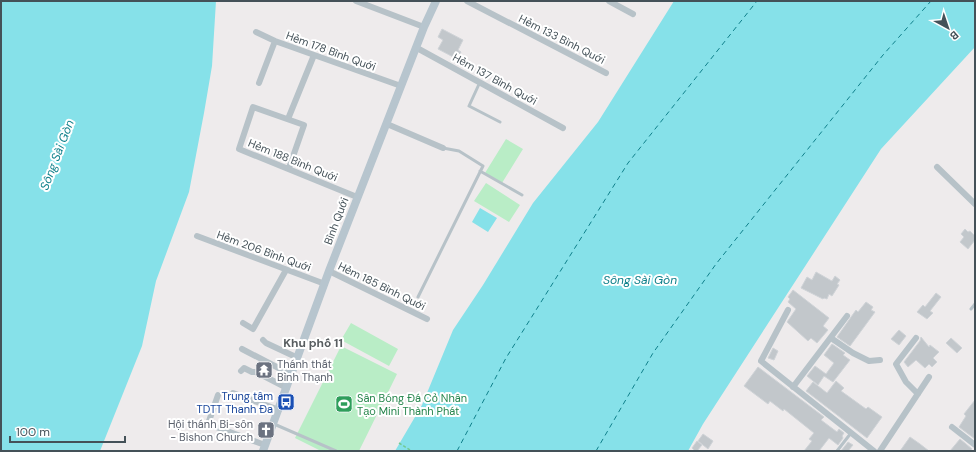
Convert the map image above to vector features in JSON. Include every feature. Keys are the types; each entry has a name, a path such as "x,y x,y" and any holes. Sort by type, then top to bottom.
{"main road":[{"name":"Bình Quới","path":"264,448 357,197 387,124 400,86 436,1"}],"street":[{"path":"356,1 373,4 424,27"},
{"name":"Hẻm 133 Bình Quới","path":"467,1 606,73"},
{"path":"609,1 633,14"},
{"name":"Hẻm 178 Bình Quới","path":"256,32 275,41 400,86"},
{"path":"259,83 275,41"},
{"name":"Hẻm 137 Bình Quới","path":"417,48 563,128"},
{"path":"289,168 304,125 288,120 314,55"},
{"name":"Hẻm 188 Bình Quới","path":"288,120 253,107 239,148 357,197"},
{"path":"387,124 443,148"},
{"path":"937,168 975,204"},
{"name":"Hẻm 206 Bình Quới","path":"197,236 325,284"},
{"path":"243,323 253,329 286,270"},
{"name":"Hẻm 185 Bình Quới","path":"329,271 427,319"},
{"path":"788,310 761,361 874,451"},
{"path":"793,387 847,316"},
{"path":"831,338 853,353 869,361 880,360"},
{"path":"916,338 896,364 906,382 918,394"},
{"path":"263,340 266,343 298,358"},
{"path":"242,348 292,375"},
{"path":"241,371 244,368 252,372 256,372 287,388"},
{"path":"880,451 929,377"},
{"path":"233,394 278,410"},
{"path":"218,395 208,424 264,448"},
{"path":"952,427 975,444"}],"lane":[{"path":"480,82 468,106 500,122"},
{"path":"418,297 483,166 459,152 443,148"},
{"path":"480,171 522,195"},
{"path":"971,309 975,304"},
{"path":"273,424 336,451"},
{"path":"837,451 851,433"}],"path":[{"path":"400,443 410,450"}],"green space":[{"path":"506,139 523,149 502,183 485,173"},
{"path":"486,183 520,205 509,222 474,201"},
{"path":"351,323 398,349 389,366 341,340"},
{"path":"341,346 397,374 359,451 321,451 295,438"}],"water":[{"name":"Sông Sài Gòn","path":"1,1 216,1 212,66 189,192 156,281 142,346 100,451 1,451"},
{"name":"Sông Sài Gòn","path":"674,1 975,1 975,47 881,149 703,424 688,451 395,451 422,405 453,330 483,285 533,203 598,122"},
{"path":"480,208 497,218 488,232 472,222"}],"building":[{"path":"442,29 463,40 458,50 461,52 457,59 438,49 443,40 438,37"},
{"path":"965,229 968,232 970,231 975,236 975,240 968,249 960,242 964,237 961,234"},
{"path":"816,272 832,281 835,276 840,280 837,284 839,285 832,296 829,294 827,299 823,299 801,288 807,277 812,280"},
{"path":"793,290 829,318 823,326 828,330 817,343 811,338 808,341 787,322 796,309 788,302 790,299 788,297"},
{"path":"936,293 941,297 930,311 933,313 927,319 917,312 923,305 925,307"},
{"path":"866,302 873,307 871,310 875,312 850,346 837,337 856,310 858,312"},
{"path":"899,330 906,336 899,345 891,339"},
{"path":"921,337 929,347 930,345 939,352 933,358 937,362 932,367 929,364 925,368 916,360 908,367 904,362 920,341"},
{"path":"951,338 962,348 957,353 946,343"},
{"path":"832,344 845,353 843,355 850,360 833,382 824,376 818,385 807,376 815,366 826,374 834,363 824,355"},
{"path":"773,348 778,351 774,360 768,358"},
{"path":"259,364 271,369 269,374 258,368"},
{"path":"758,367 824,417 821,420 837,432 839,429 844,433 842,436 843,438 838,445 829,438 819,451 804,451 812,441 809,439 814,433 784,409 783,411 770,401 768,404 744,386"},
{"path":"836,381 844,388 841,391 866,409 868,407 882,417 867,438 806,391 813,382 827,393"},
{"path":"975,400 975,439 959,427 966,416 964,414"},
{"path":"703,434 713,441 708,449 698,441"},
{"path":"910,437 920,444 929,451 900,451"},
{"path":"960,439 972,449 970,451 950,451"},
{"path":"697,441 702,445 697,451 695,451 692,448"},
{"path":"848,442 853,445 848,451 841,451"}],"ferry route":[{"path":"457,451 506,358 628,163 757,1"},
{"path":"596,451 653,353 716,264 883,55 931,1"}],"place":[{"name":"Thánh thất Bình Thạnh","path":"264,370"},
{"name":"Trung tâm TDTT Thanh Đa","path":"286,402"},
{"name":"Sân Bóng Đá Cỏ Nhân Tạo Mini Thành Phát","path":"344,404"},
{"name":"Hội thánh Bi-sôn - Bishon Church","path":"266,430"}],"district":[{"name":"Khu phố 11","path":"313,343"}]}
